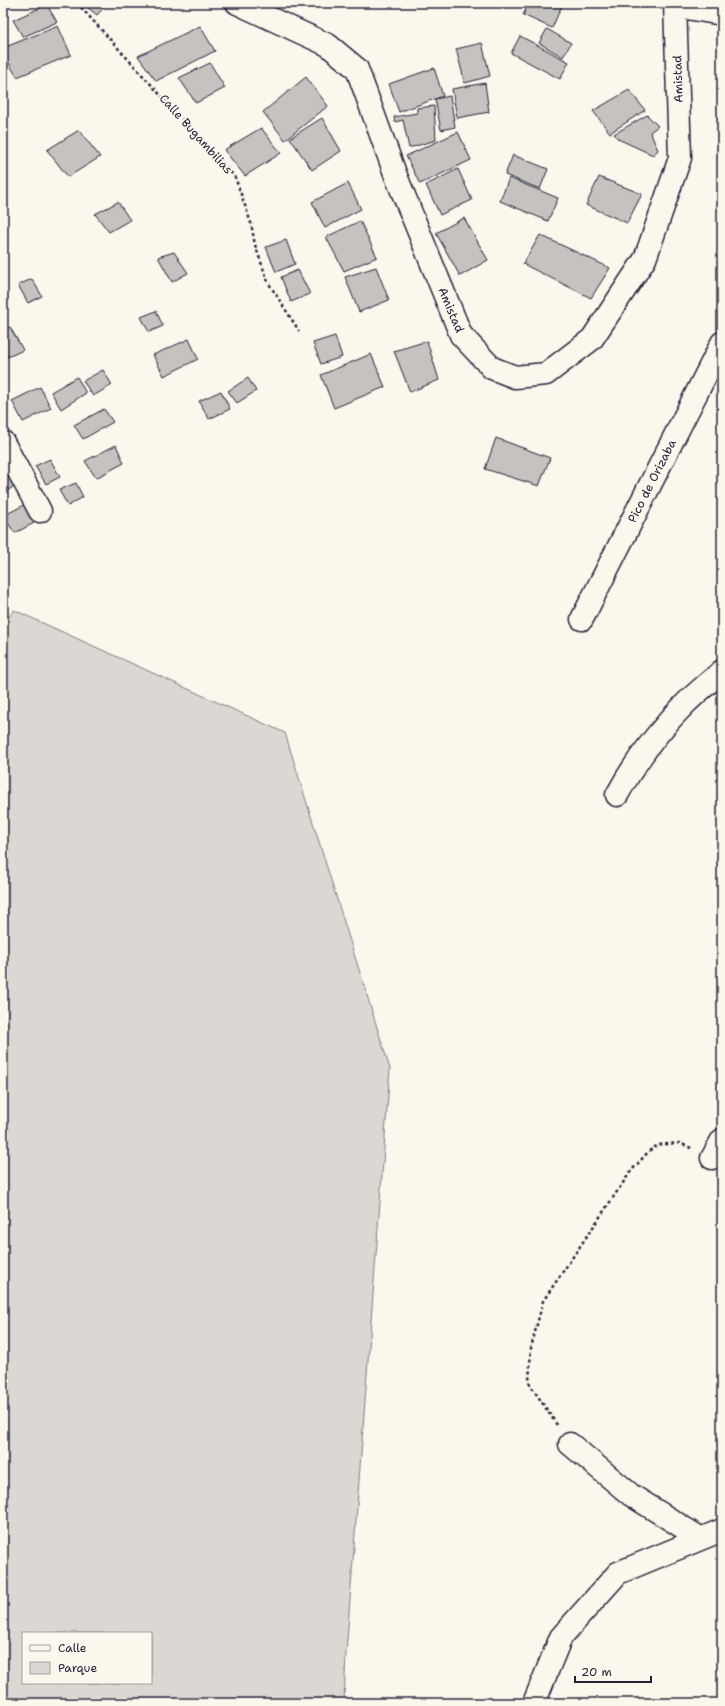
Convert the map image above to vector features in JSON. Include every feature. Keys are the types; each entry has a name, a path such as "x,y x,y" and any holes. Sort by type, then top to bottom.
{"street":[{"name":"Amistad","path":"237,3 328,45 357,69 396,176 461,335 492,368 515,377 546,374 592,339 645,260 680,158 675,4"},
{"path":"675,4 722,14"},
{"name":"Pico de Orizaba","path":"582,619 722,343"},
{"path":"3,442 40,511"},
{"path":"617,795 638,760 664,727 685,703 722,671"},
{"path":"570,1444 631,1495 700,1538"},
{"path":"534,1703 561,1637 618,1573 722,1530"}],"path":[{"name":"Calle Bugambilias","path":"77,3 235,177 251,222 255,245 268,282 299,331"},
{"path":"570,1444 529,1383 531,1348 543,1301 631,1171 649,1151 658,1145 680,1143 717,1149"}],"green space":[{"path":"14,610 285,733 390,1069 346,1653 344,1703 3,1703 3,624"}],"building":[{"path":"82,3 108,3 97,15"},
{"path":"529,3 563,3 552,28 523,15"},
{"path":"47,5 57,22 23,37 13,20"},
{"path":"58,26 71,55 17,77 3,53 3,48"},
{"path":"200,26 215,51 156,81 138,56"},
{"path":"547,29 571,43 563,57 539,43"},
{"path":"520,36 569,62 560,79 511,53"},
{"path":"482,43 490,76 465,83 456,49"},
{"path":"210,63 225,88 196,103 179,78"},
{"path":"434,68 443,96 399,112 389,84"},
{"path":"306,77 328,106 285,140 263,112"},
{"path":"485,83 489,112 457,118 452,89"},
{"path":"629,90 645,110 610,133 593,111"},
{"path":"450,96 455,127 441,130 435,99"},
{"path":"434,106 436,140 409,148 403,120 395,122 394,117 417,113 417,108"},
{"path":"647,115 658,126 650,132 658,150 653,155 618,139 614,134"},
{"path":"322,118 341,151 312,170 290,138"},
{"path":"261,128 281,153 245,176 224,150"},
{"path":"79,130 100,157 68,177 47,150"},
{"path":"458,132 471,160 420,184 406,156"},
{"path":"513,155 548,169 540,189 505,175"},
{"path":"458,169 472,200 440,215 426,185"},
{"path":"599,177 642,194 627,223 586,205"},
{"path":"509,178 558,198 548,221 500,201"},
{"path":"348,183 361,209 325,228 312,202"},
{"path":"118,202 130,220 109,232 95,214"},
{"path":"464,218 488,260 460,276 436,233"},
{"path":"360,221 377,257 344,271 326,237"},
{"path":"540,235 610,268 591,298 523,264"},
{"path":"286,240 295,264 276,272 266,247"},
{"path":"174,252 188,273 172,282 158,257"},
{"path":"376,267 389,300 359,312 345,277"},
{"path":"298,270 310,294 291,302 281,277"},
{"path":"32,279 42,296 28,303 18,285"},
{"path":"156,311 163,326 149,332 141,317"},
{"path":"10,327 23,350 8,357 3,349 3,329"},
{"path":"335,336 342,357 321,364 313,343"},
{"path":"189,339 198,359 164,376 153,355"},
{"path":"427,341 439,380 410,392 394,351"},
{"path":"371,354 385,387 334,408 321,375"},
{"path":"103,370 112,385 93,396 83,381"},
{"path":"77,377 86,393 61,409 51,392"},
{"path":"248,378 256,391 237,403 228,391"},
{"path":"40,387 51,408 23,422 12,401"},
{"path":"221,391 230,409 209,419 199,401"},
{"path":"104,409 113,422 83,439 74,425"},
{"path":"496,438 550,458 539,486 485,469"},
{"path":"116,445 124,463 96,478 85,461"},
{"path":"50,459 60,477 46,484 35,466"},
{"path":"8,474 15,486 3,493 3,476"},
{"path":"76,483 83,497 68,506 59,490"},
{"path":"24,505 34,523 15,533 3,516"}]}
